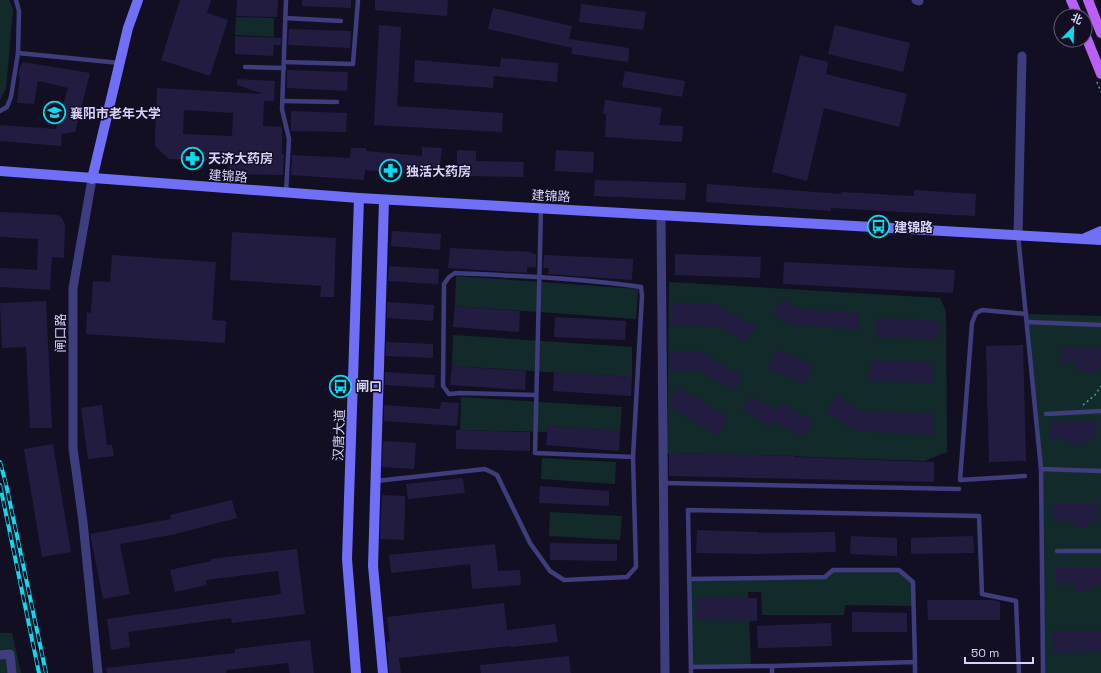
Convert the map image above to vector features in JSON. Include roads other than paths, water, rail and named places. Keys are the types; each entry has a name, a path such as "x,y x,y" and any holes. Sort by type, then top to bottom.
{"main road":[{"path":"1088,0 1101,33"},
{"path":"1091,48 1101,74"}],"street":[{"name":"闸口路","path":"98,673 83,522 73,448 73,288 92,179 128,28 138,0"},
{"path":"1018,235 1022,56"},
{"name":"建锦路","path":"0,171 384,200 1018,235 1081,239 1101,242"},
{"name":"汉唐大道","path":"356,673 347,559 360,198"},
{"path":"383,673 373,566 384,200"},
{"path":"661,215 665,673"},
{"path":"1081,239 1101,230"},
{"path":"0,655 10,654 12,673"}],"lane":[{"path":"0,111 6,107 11,97 18,53 19,11 16,0"},
{"path":"286,0 282,101 282,109 289,139 286,193"},
{"path":"284,62 353,64 358,0"},
{"path":"285,18 341,21"},
{"path":"18,53 120,63"},
{"path":"245,67 284,68"},
{"path":"282,101 337,102"},
{"path":"541,209 535,453 633,457"},
{"path":"1018,235 1041,469 1043,673"},
{"path":"376,481 485,469 496,475 530,543 550,571 564,580 627,577 636,567 633,457 642,296 640,287 607,282 539,277 455,273 449,277 444,284 443,386 449,394 536,395"},
{"path":"1025,476 960,480 972,323 976,313 982,310 1026,314"},
{"path":"1027,322 1101,325"},
{"path":"1046,414 1101,411"},
{"path":"1041,469 1101,471"},
{"path":"664,483 959,489"},
{"path":"915,662 691,670 688,510 979,516 982,594 1016,601 1019,673"},
{"path":"1058,551 1101,551"},
{"path":"690,578 825,577 833,570 899,570 913,582 915,673"},
{"path":"772,666 772,673"}],"railway":[{"path":"0,462 46,673"},
{"path":"0,485 39,673"}],"place":[{"name":"襄阳市老年大学","path":"54,113"},
{"name":"天济大药房","path":"193,158"},
{"name":"独活大药房","path":"391,171"},
{"name":"建锦路","path":"879,227"},
{"name":"闸口","path":"340,386"}]}
